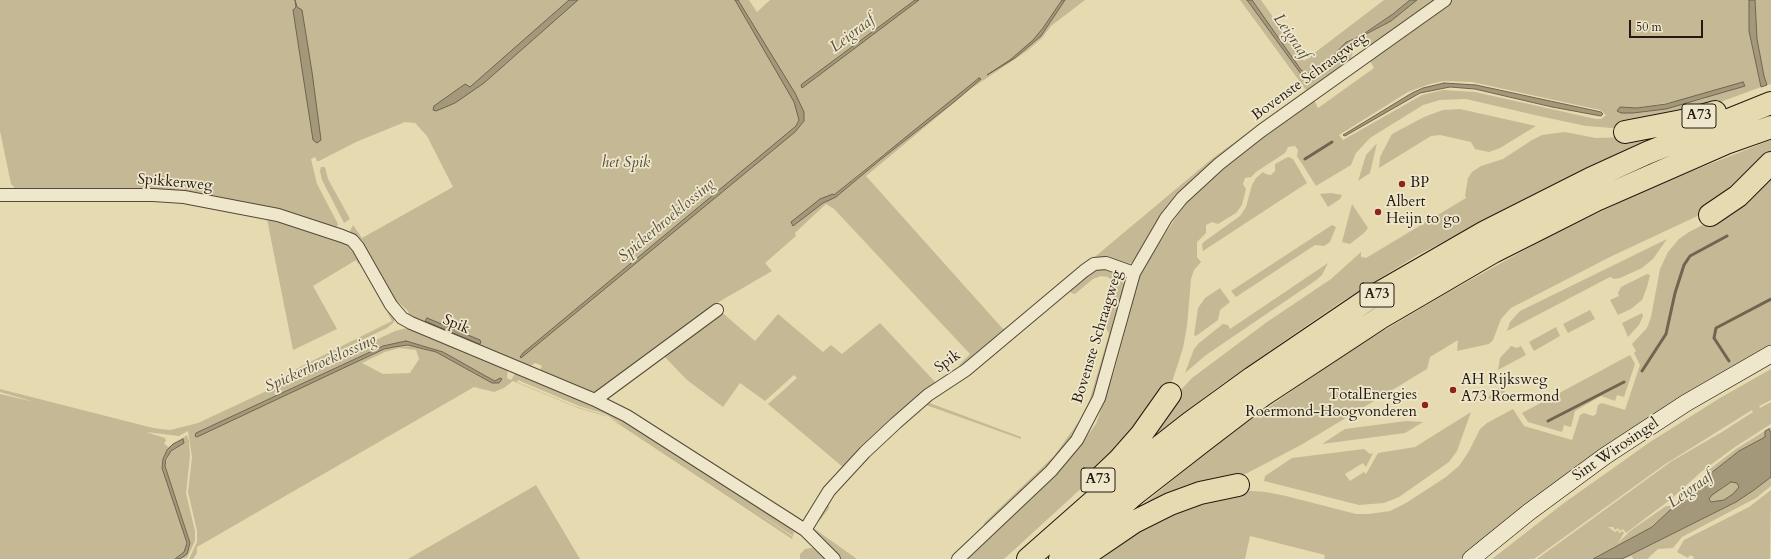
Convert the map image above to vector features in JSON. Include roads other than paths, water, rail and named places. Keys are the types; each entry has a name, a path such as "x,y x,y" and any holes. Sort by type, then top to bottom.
{"highway":[{"name":"A73","path":"1626,132 1708,114 1771,93"},
{"name":"A73","path":"1028,559 1121,477 1190,423 1252,378 1367,300 1485,232 1590,179 1654,150 1771,103"},
{"name":"A73","path":"1060,559 1136,493 1263,395 1380,318 1493,252 1596,200 1726,143 1771,127"},
{"path":"1710,215 1738,196 1771,163"},
{"name":"A73","path":"1017,559 1120,460 1141,435 1170,394"},
{"path":"1080,559 1106,539 1134,522 1170,504 1200,493 1238,485"}],"main road":[{"name":"Sint Wirosingel","path":"1471,559 1529,512 1612,452 1693,399 1771,354"}],"street":[{"name":"Bovenste Schraagweg","path":"958,559 1051,471 1077,440 1099,398 1134,273 1166,218 1182,198 1219,164 1445,0"},
{"name":"Spikkerweg","path":"0,195 153,195 184,198 278,215 342,236"},
{"name":"Spik","path":"342,236 352,240 358,247 391,305 402,318 595,400 627,416 805,530 834,559"},
{"name":"Spik","path":"805,530 830,491 865,452 896,422 928,395 966,370 1084,271 1094,264 1106,263 1134,273"},
{"path":"595,400 717,310"}],"waterway":[{"path":"1305,159 1332,142"},
{"path":"1642,371 1666,334 1675,293 1684,265 1690,256 1727,236"},
{"name":"Leigraaf","path":"1729,361 1714,338 1716,328 1771,299"},
{"path":"1548,421 1624,382"}],"place":[{"name":"BP","path":"1402,184"},
{"name":"Albert Heijn to go","path":"1378,212"},
{"name":"AH Rijksweg A73 Roermond","path":"1453,390"},
{"name":"TotalEnergies Roermond-Hoogvonderen","path":"1425,405"}],"park label":[{"name":"het Spik","path":"626,164"}],"water label":[{"name":"Spickerbroeklossing","path":"667,221"},
{"name":"Spickerbroeklossing","path":"321,364"}]}
